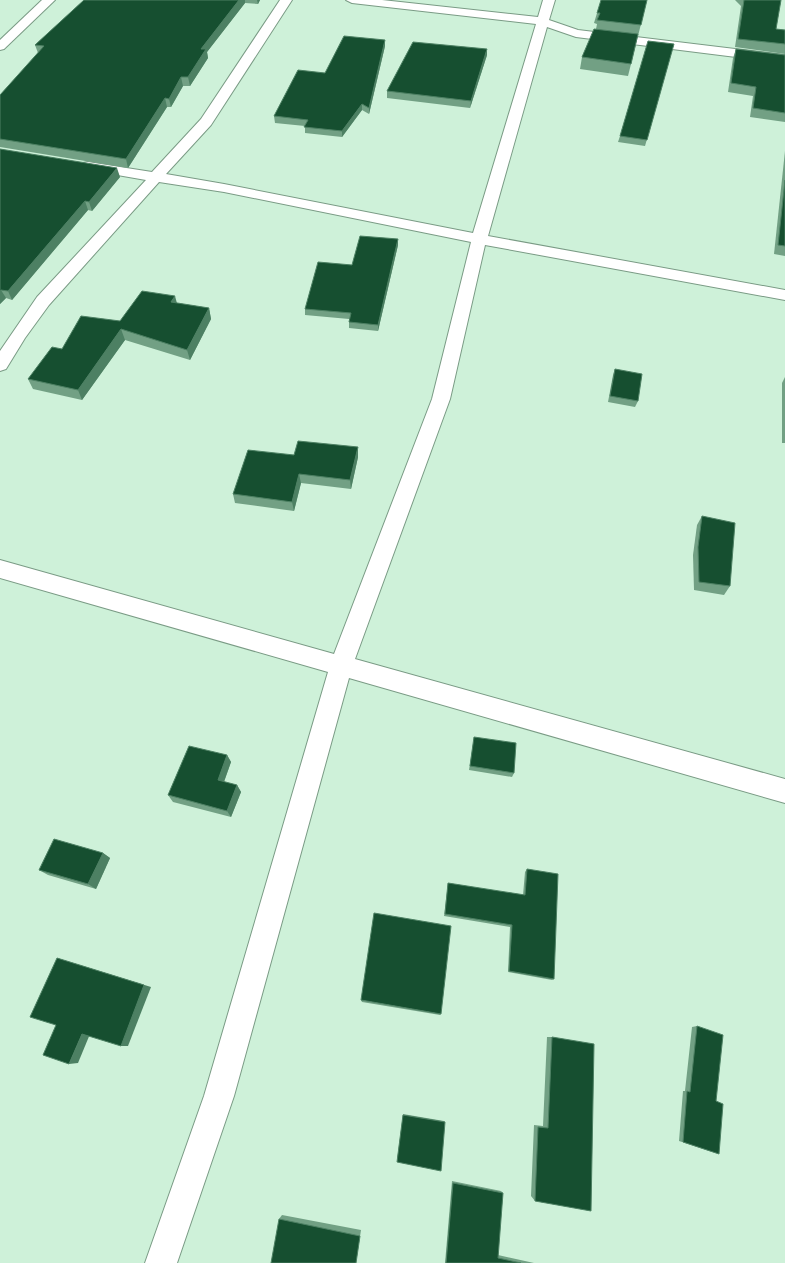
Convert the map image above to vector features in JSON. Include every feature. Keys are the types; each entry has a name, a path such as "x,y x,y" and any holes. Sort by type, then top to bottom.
{"street":[{"path":"0,46 49,0"},
{"path":"0,366 18,335 42,301 206,122 286,0"},
{"path":"352,0 541,22 576,33 785,59"},
{"path":"161,1263 219,1096 341,666 441,399 479,239 541,22 549,0"},
{"path":"73,163 224,188 479,239 785,295"},
{"path":"0,569 785,791"}],"building":[{"path":"84,0 239,0 201,49 206,49 188,77 181,77 169,99 165,98 126,159 0,139 0,95 44,46 35,45"},
{"path":"601,0 647,0 641,25 597,20 600,13 597,13"},
{"path":"744,0 781,0 776,29 785,30 785,44 738,39"},
{"path":"594,29 638,34 631,64 582,57"},
{"path":"344,36 385,40 369,108 362,104 342,131 304,127 308,120 274,116 298,70 325,73"},
{"path":"648,41 674,44 647,140 620,136"},
{"path":"413,42 487,49 471,101 387,91"},
{"path":"736,49 785,55 785,113 753,108 756,87 731,83"},
{"path":"0,149 117,168 89,202 85,201 8,291 0,291"},
{"path":"785,180 785,246 778,245"},
{"path":"360,236 398,239 378,325 349,322 351,313 305,309 318,262 352,265"},
{"path":"142,291 175,296 171,302 209,308 187,350 121,329 78,390 28,379 52,347 62,349 81,316 120,321"},
{"path":"615,369 642,374 638,401 610,396"},
{"path":"298,441 358,447 350,480 299,474 292,502 233,494 248,450 294,455"},
{"path":"702,516 735,523 730,586 699,582 698,547"},
{"path":"474,737 516,743 514,773 470,766"},
{"path":"189,746 227,755 218,780 237,785 227,811 168,795"},
{"path":"54,839 103,853 88,884 39,870"},
{"path":"527,869 558,874 554,979 509,971 512,925 445,914 448,883 525,895"},
{"path":"374,913 451,926 441,1014 361,1000"},
{"path":"57,958 144,985 121,1046 82,1034 69,1064 43,1055 56,1025 30,1017"},
{"path":"697,1026 723,1035 716,1101 723,1104 719,1154 683,1142 687,1091 690,1092"},
{"path":"552,1037 594,1044 591,1211 535,1201 538,1127 548,1128"},
{"path":"403,1115 445,1122 441,1171 397,1162"},
{"path":"453,1183 503,1193 498,1258 521,1263 446,1263"},
{"path":"279,1219 360,1236 356,1263 271,1263"}]}
